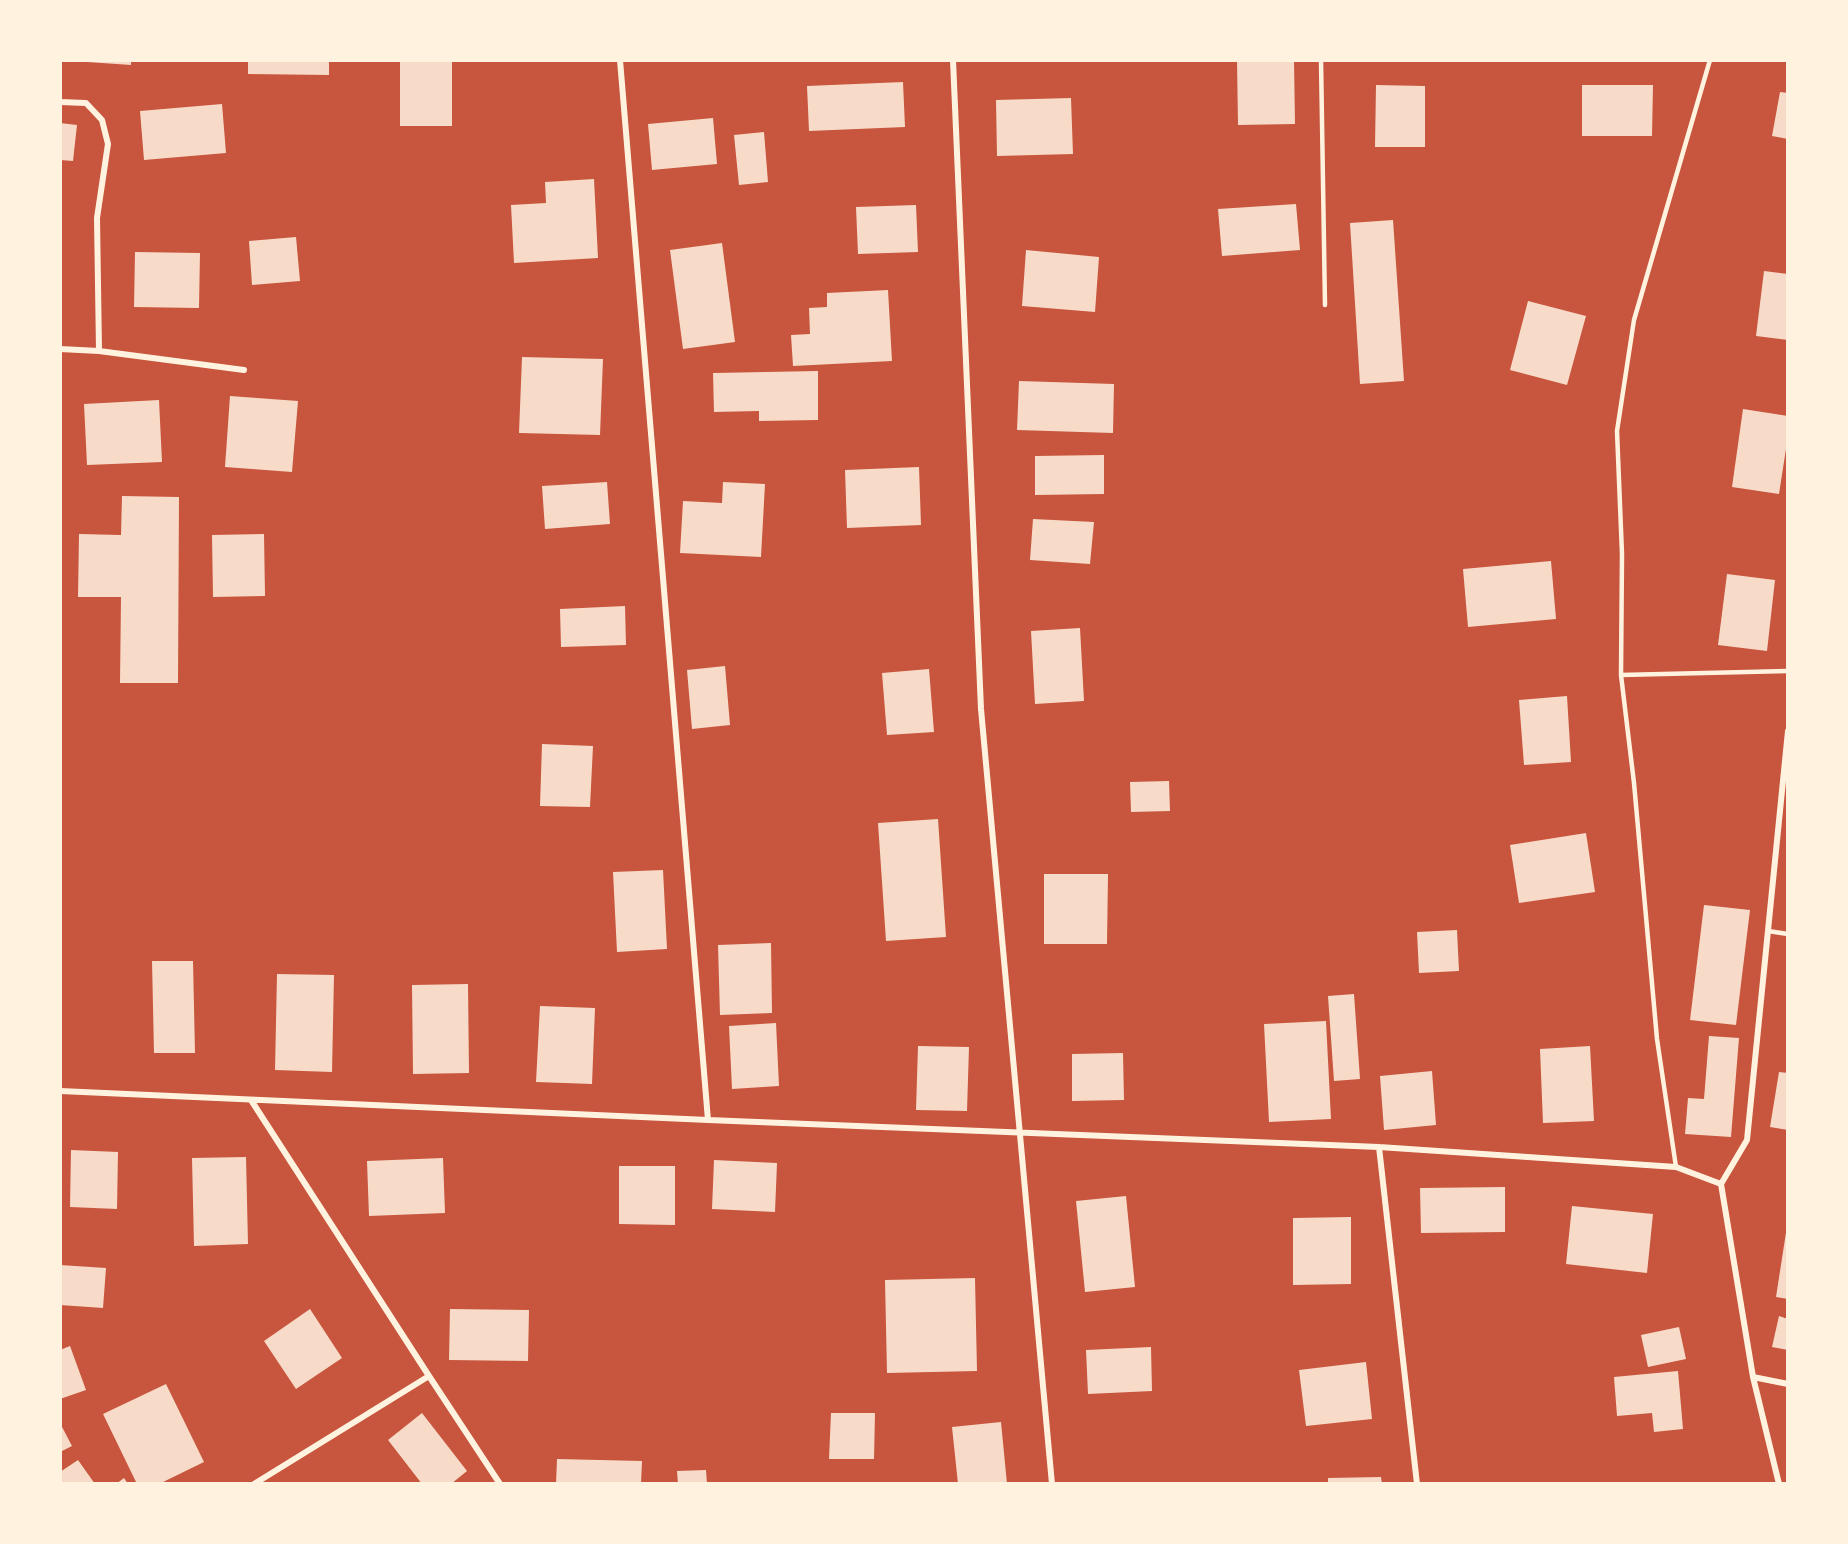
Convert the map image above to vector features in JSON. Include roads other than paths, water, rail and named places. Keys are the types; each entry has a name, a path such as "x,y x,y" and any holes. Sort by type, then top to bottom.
{"street":[{"path":"620,60 708,1120"},
{"path":"953,60 981,710 1052,1484"},
{"path":"60,102 86,103 102,120 108,144 97,218 99,351"},
{"path":"60,349 99,351 244,370"},
{"path":"1779,1484 1753,1377 1721,1184 1747,1140 1788,731"},
{"path":"60,1091 1379,1147 1676,1167 1721,1184"},
{"path":"252,1100 500,1484"},
{"path":"1379,1147 1417,1484"},
{"path":"255,1484 429,1376"},
{"path":"1753,1377 1788,1384"}],"lane":[{"path":"1321,60 1325,305"},
{"path":"1676,1167 1657,1039 1634,783 1621,675 1622,554 1617,431 1634,320 1710,60"},
{"path":"1621,675 1788,671"},
{"path":"1768,931 1788,934"}]}
